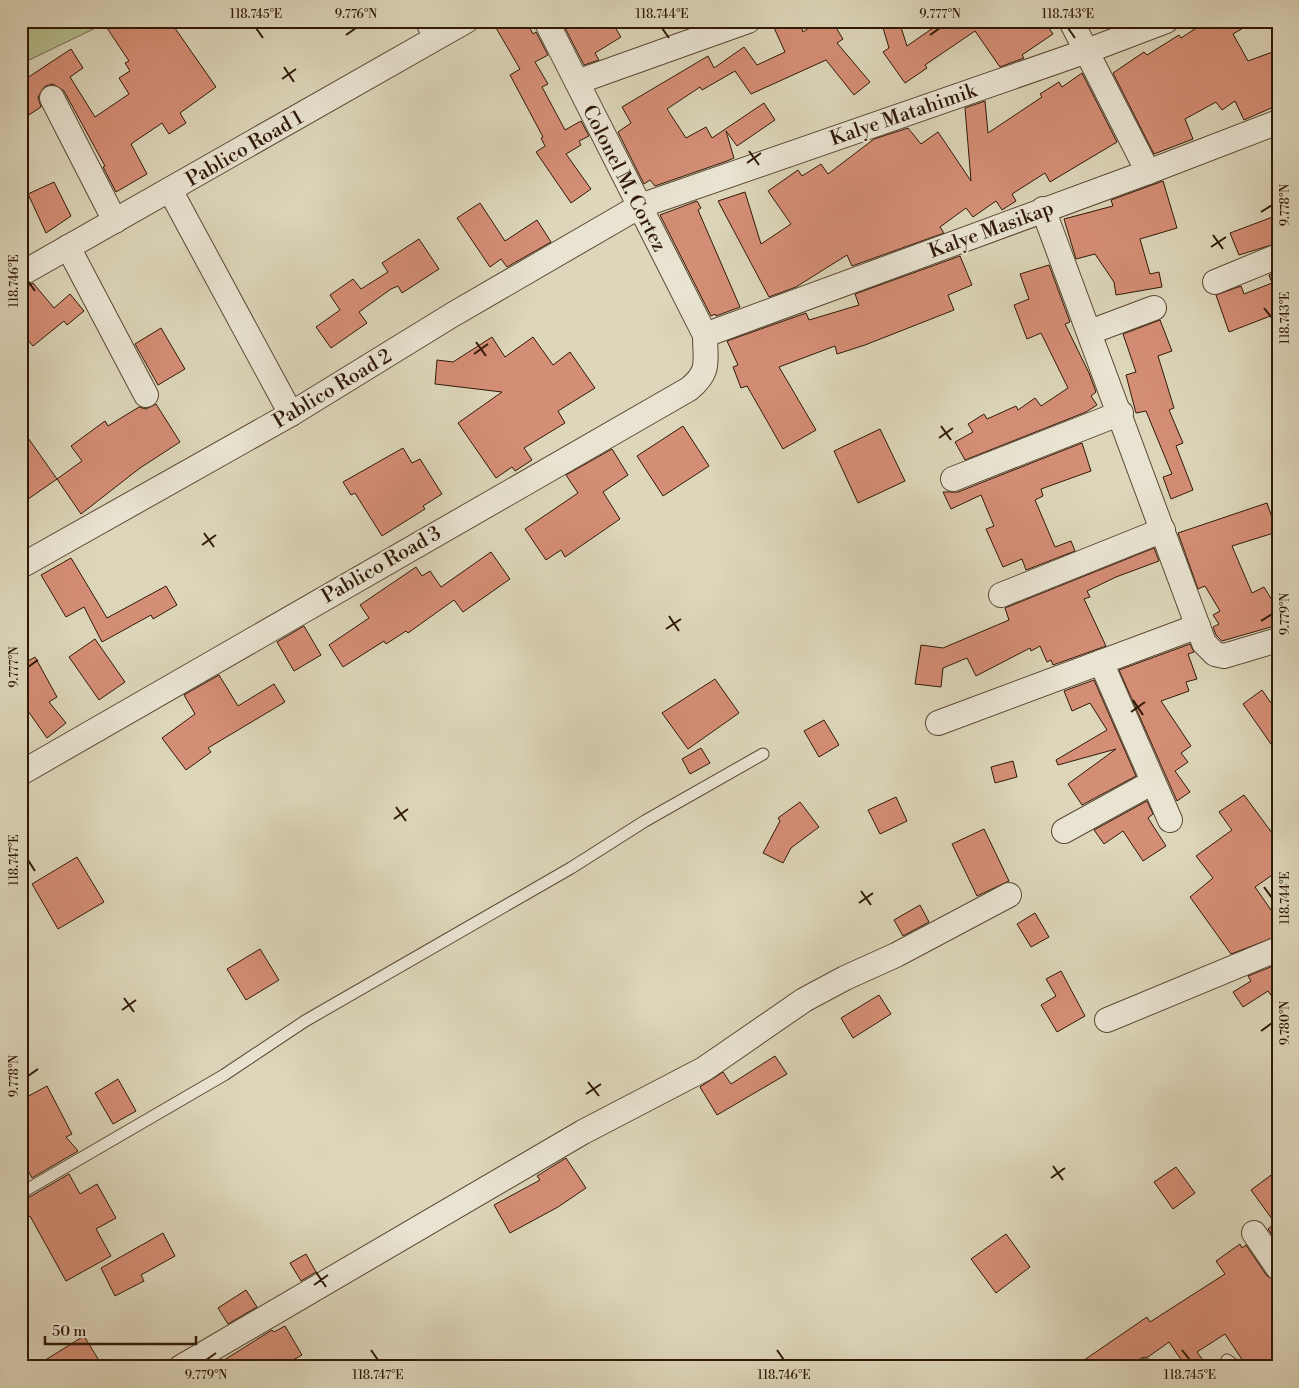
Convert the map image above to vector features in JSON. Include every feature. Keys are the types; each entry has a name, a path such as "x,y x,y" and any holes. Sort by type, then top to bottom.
{"street":[{"name":"Pablico Road 1","path":"21,274 170,190 426,31 466,21"},
{"name":"Colonel M. Cortez","path":"546,21 705,335"},
{"path":"577,82 748,21"},
{"path":"1071,21 1088,50 1148,172"},
{"name":"Kalye Matahimik","path":"640,206 1166,21"},
{"path":"52,98 115,221"},
{"name":"Kalye Masikap","path":"705,335 1043,209 1148,172 1278,122"},
{"path":"170,190 291,414"},
{"name":"Pablico Road 2","path":"21,566 291,414 452,315 640,206"},
{"path":"1043,209 1121,413 1204,643 1216,654 1224,656 1278,640"},
{"path":"68,247 146,395"},
{"path":"1215,282 1278,256"},
{"path":"1090,332 1154,308"},
{"name":"Pablico Road 3","path":"21,773 226,653 689,389 701,379 707,368 705,335"},
{"path":"953,479 1121,413"},
{"path":"1001,595 1163,530"},
{"path":"938,723 1198,626"},
{"path":"1101,662 1170,820"},
{"path":"1064,831 1152,782"},
{"path":"181,1367 583,1132 704,1068 804,1000 949,928 1009,895"},
{"path":"1106,1020 1278,949"},
{"path":"1254,1233 1278,1268"}],"lane":[{"path":"21,1193 224,1074 305,1021 571,868 645,821 763,754"}],"green space":[{"path":"21,21 110,21 21,64"}],"building":[{"path":"117,21 170,21 216,87 180,113 186,123 169,134 162,123 131,144 147,174 116,192 103,167 105,166 64,91 53,84 45,86 38,97 41,107 21,120 21,82 71,49 83,68 70,77 95,117 129,94 119,78 130,71 125,63 129,61 107,28"},
{"path":"492,21 526,21 533,34 536,32 548,55 535,62 548,84 542,87 565,130 581,121 589,136 579,141 581,145 566,154 591,189 571,203 536,152 545,146 541,138 543,137 510,75 520,69"},
{"path":"570,21 611,21 621,37 595,53 599,60 584,65 564,26"},
{"path":"771,21 799,21 803,32 819,21 832,21 843,39 837,43 870,82 854,95 826,60 751,94 735,71 702,90 700,87 667,109 686,138 706,127 712,138 764,103 775,120 737,146 726,131 734,158 655,186 650,180 644,184 618,132 631,123 622,107 708,56 714,68 744,47 757,65 785,52"},
{"path":"881,21 899,21 907,46 943,21 1044,21 1053,34 1022,55 1024,58 1000,67 975,31 925,65 927,68 905,83 883,52 889,48"},
{"path":"1207,21 1255,21 1233,34 1248,61 1278,50 1278,105 1244,120 1235,101 1222,110 1216,102 1185,119 1193,139 1154,154 1113,73 1144,52 1147,55 1179,35 1181,38"},
{"path":"1082,73 1117,142 1050,182 1045,173 1012,194 1016,201 1002,210 996,201 973,217 966,208 940,227 944,233 852,266 847,255 796,287 769,297 718,201 745,192 761,244 791,224 768,191 798,170 802,176 821,164 828,174 874,139 908,128 921,144 938,132 971,181 965,108 985,101 988,133 1042,97 1040,94 1059,82 1062,87"},
{"path":"1163,181 1177,228 1140,239 1150,274 1159,272 1162,287 1116,295 1114,282 1095,254 1076,259 1064,219 1113,206 1111,200"},
{"path":"54,182 71,216 46,233 28,194"},
{"path":"697,201 701,208 698,210 740,307 716,316 715,314 711,316 660,215"},
{"path":"480,203 505,241 537,220 551,242 507,267 501,259 490,267 457,218"},
{"path":"1278,215 1278,243 1239,255 1230,233"},
{"path":"419,239 439,269 402,293 398,286 391,289 359,312 367,323 331,348 316,327 340,310 330,295 353,279 361,289 388,272 382,263"},
{"path":"960,256 972,285 948,295 954,310 865,345 837,354 835,346 779,367 816,430 783,449 747,386 741,388 733,367 738,365 727,341 806,313 809,320 859,305 855,294"},
{"path":"1049,265 1070,322 1065,324 1089,373 1096,392 1091,396 1097,405 1086,412 965,460 955,442 973,432 968,424 984,414 987,419 1016,406 1018,410 1035,398 1041,406 1068,388 1041,333 1027,339 1014,305 1029,299 1020,274"},
{"path":"1278,271 1278,313 1229,332 1216,295 1241,286 1244,294 1272,283 1269,275"},
{"path":"33,283 54,308 70,294 84,311 67,325 64,321 33,346 21,332 21,290"},
{"path":"1160,320 1172,351 1158,356 1174,408 1169,410 1183,443 1176,446 1193,490 1171,499 1163,477 1172,474 1146,411 1136,413 1126,375 1136,372 1123,334"},
{"path":"161,328 185,369 158,385 135,344"},
{"path":"492,337 505,357 533,337 553,365 570,352 595,388 558,411 565,423 524,448 532,460 515,471 512,467 496,478 458,423 502,392 435,384 437,360 453,362"},
{"path":"156,404 180,442 140,468 81,514 57,479 82,461 71,446 105,421 108,426 139,407 146,409"},
{"path":"683,426 709,466 663,496 637,456"},
{"path":"21,428 57,479 21,504"},
{"path":"880,429 905,481 858,503 834,451"},
{"path":"1082,443 1091,471 1041,489 1043,496 1035,500 1055,547 1071,541 1075,551 1026,570 1022,559 1003,567 986,529 994,526 981,495 951,509 943,492 958,492"},
{"path":"403,448 412,463 420,459 442,494 423,506 425,509 382,536 355,493 351,495 343,482"},
{"path":"612,449 628,475 603,492 620,519 565,557 561,550 546,560 525,529 578,493 566,475"},
{"path":"1267,503 1277,532 1232,546 1252,593 1264,587 1278,610 1278,625 1222,641 1216,635 1213,627 1219,624 1213,615 1220,611 1205,586 1198,589 1178,533"},
{"path":"1154,548 1159,561 1116,577 1087,591 1090,597 1084,599 1106,646 1053,665 1051,660 1047,662 1040,646 1031,651 1030,648 976,676 967,658 943,668 941,687 915,684 921,645 943,648 1009,620 1005,608"},
{"path":"491,552 510,579 463,612 454,600 408,633 406,631 386,644 384,641 343,667 329,645 369,618 360,605 416,567 422,576 430,571 441,587"},
{"path":"71,558 107,618 166,586 177,605 153,619 151,615 102,642 84,607 66,617 41,575"},
{"path":"304,626 321,655 294,671 277,642"},
{"path":"95,639 125,682 99,700 69,657"},
{"path":"1190,644 1194,652 1188,654 1197,679 1186,682 1189,691 1161,701 1191,746 1181,753 1188,762 1175,771 1190,792 1177,801 1119,670"},
{"path":"35,657 57,697 49,702 66,723 47,738 21,701 21,665"},
{"path":"219,675 238,706 274,684 285,702 208,748 211,752 186,770 162,738 195,714 184,695"},
{"path":"715,679 739,713 688,749 662,713"},
{"path":"1094,680 1136,776 1082,805 1068,784 1116,749 1058,765 1056,760 1107,730 1090,703 1072,711 1064,691"},
{"path":"1262,690 1278,713 1278,754 1243,704"},
{"path":"824,720 839,745 819,757 804,731"},
{"path":"701,748 710,763 690,774 682,759"},
{"path":"1013,761 1017,777 995,783 991,767"},
{"path":"1244,795 1278,841 1278,871 1255,887 1278,920 1278,936 1231,954 1190,897 1213,878 1196,856 1232,830 1219,812"},
{"path":"896,797 907,821 880,834 868,810"},
{"path":"1147,801 1153,814 1148,818 1166,846 1143,861 1123,831 1104,844 1094,830"},
{"path":"800,802 819,827 791,848 783,863 763,853 780,821 778,818"},
{"path":"984,829 1009,881 977,896 952,844"},
{"path":"77,857 104,902 58,929 32,884"},
{"path":"920,905 929,922 903,936 894,920"},
{"path":"1035,913 1049,937 1031,947 1017,924"},
{"path":"260,949 279,980 246,1000 227,969"},
{"path":"1278,964 1278,1005 1268,991 1243,1007 1233,992 1251,981 1248,976"},
{"path":"1061,971 1085,1016 1057,1032 1041,1005 1056,996 1046,979"},
{"path":"879,995 891,1014 853,1038 841,1018"},
{"path":"775,1056 787,1074 717,1115 700,1087 723,1072 731,1084"},
{"path":"118,1079 136,1111 113,1124 95,1093"},
{"path":"47,1086 72,1134 66,1137 78,1151 32,1178 21,1157 21,1100"},
{"path":"566,1158 586,1188 558,1207 510,1233 494,1205 540,1180 537,1176"},
{"path":"1176,1167 1195,1193 1173,1209 1154,1182"},
{"path":"1278,1170 1278,1243 1268,1229 1275,1223 1251,1190"},
{"path":"69,1174 80,1194 97,1184 116,1218 96,1229 111,1256 66,1281 30,1216 21,1221 21,1202"},
{"path":"163,1233 175,1256 141,1275 144,1281 115,1296 101,1268"},
{"path":"1006,1234 1030,1267 996,1293 971,1259"},
{"path":"1240,1244 1242,1248 1246,1245 1267,1276 1278,1282 1278,1367 1247,1367 1225,1334 1197,1352 1208,1367 1186,1367 1169,1342 1148,1357 1141,1358 1133,1367 1074,1367 1147,1317 1150,1322 1225,1274 1216,1261"},
{"path":"306,1254 316,1272 301,1281 290,1263"},
{"path":"246,1290 257,1307 228,1324 218,1308"},
{"path":"285,1326 302,1355 280,1367 213,1367 272,1330 274,1332"},
{"path":"84,1336 103,1367 34,1367"}]}
